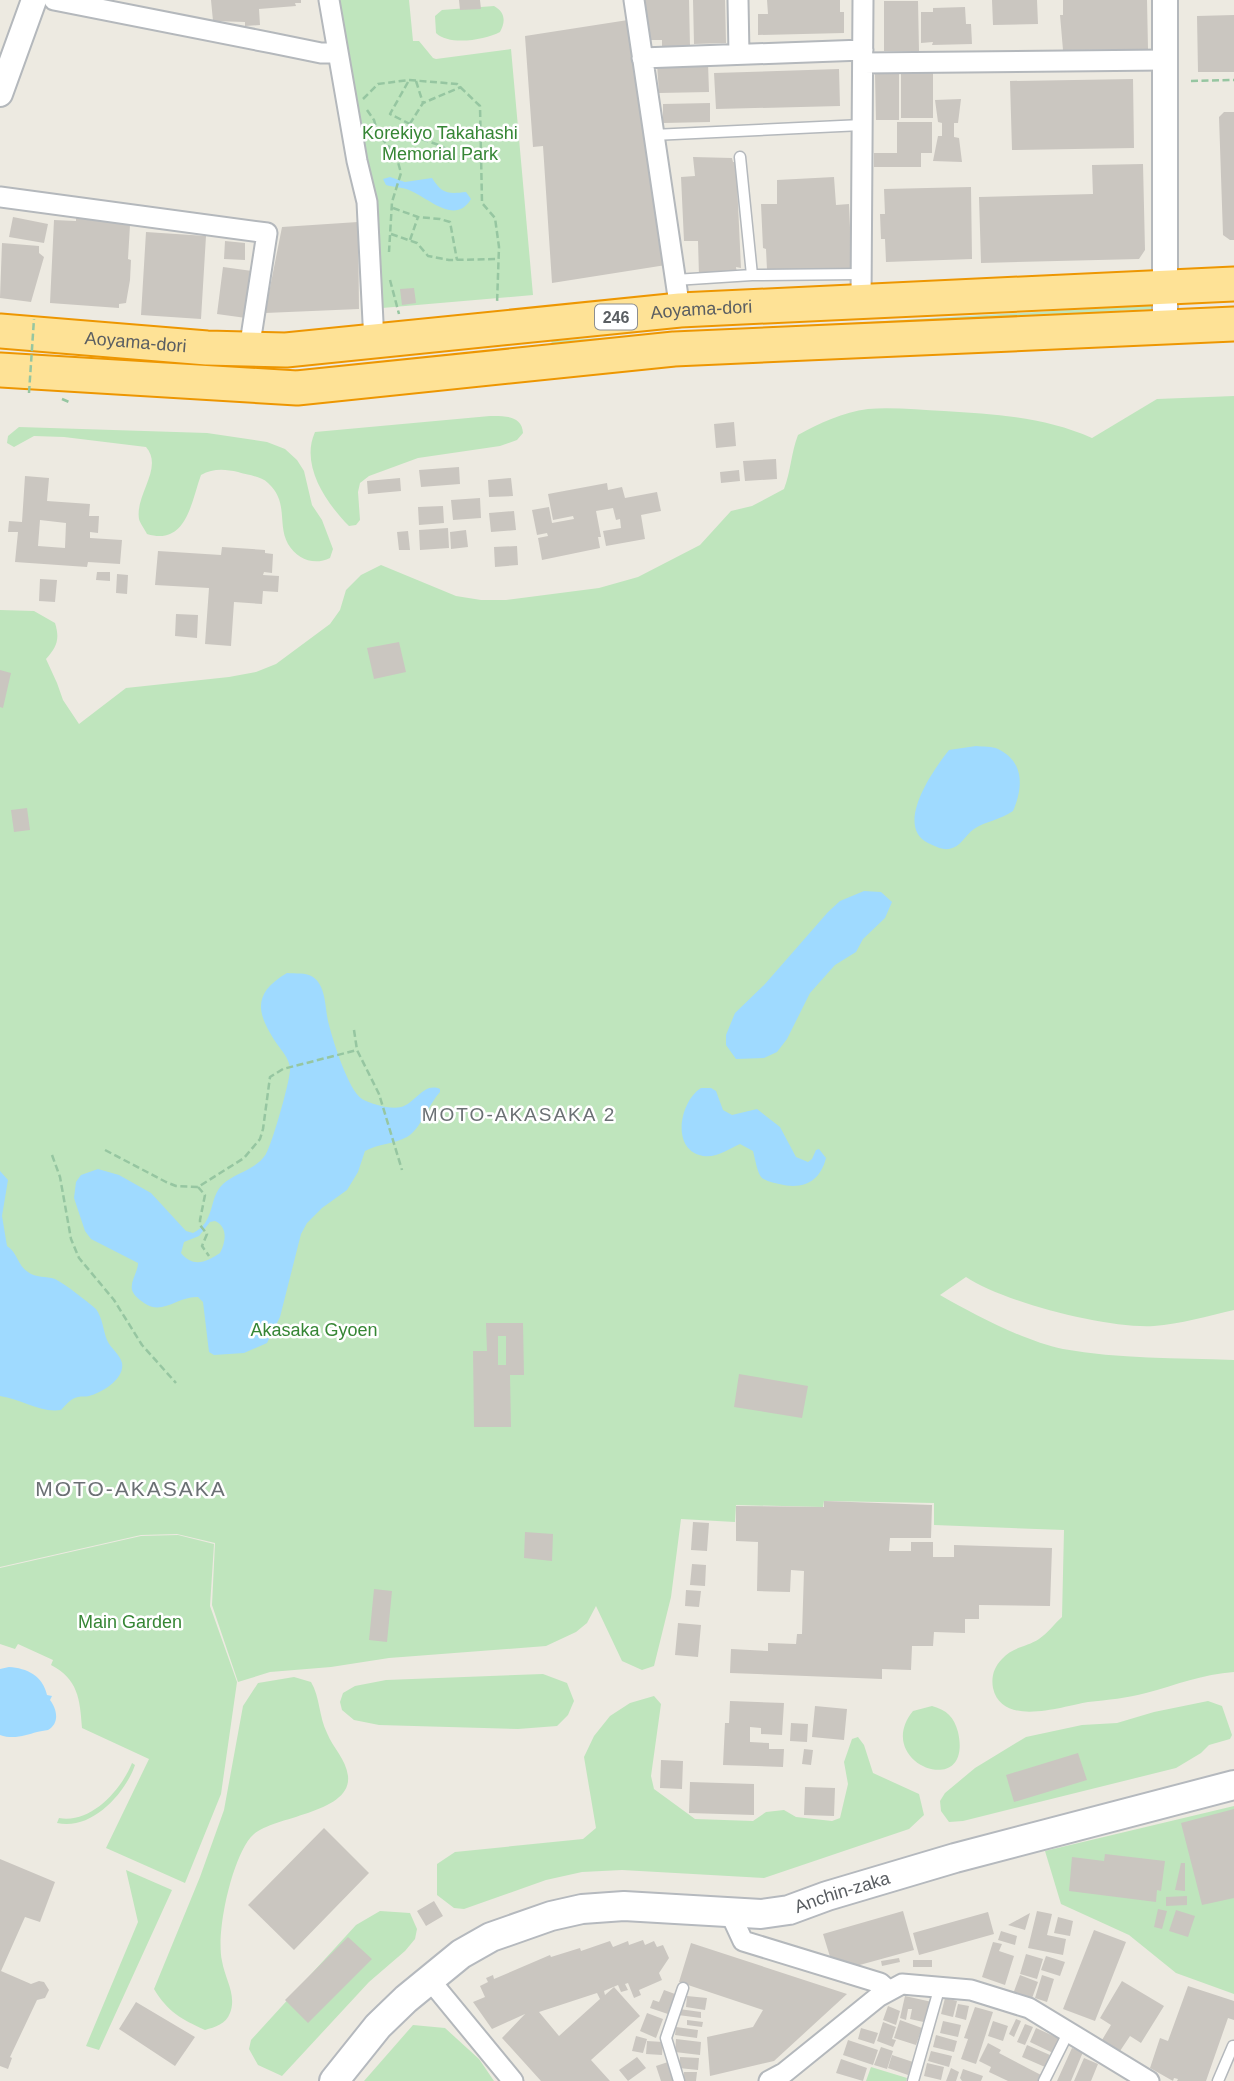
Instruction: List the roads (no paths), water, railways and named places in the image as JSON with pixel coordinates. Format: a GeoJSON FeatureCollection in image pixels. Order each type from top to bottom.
{"type":"FeatureCollection","features":[{"type":"Feature","properties":{"kind":"highway","name":"Aoyama-dori"},"geometry":{"type":"LineString","coordinates":[[0,331],[249,350],[298,349],[374,342],[677,295],[861,288],[1234,285]]}},
{"type":"Feature","properties":{"kind":"highway","name":"Aoyama-dori"},"geometry":{"type":"LineString","coordinates":[[0,370],[297,388],[674,349],[1234,324]]}},
{"type":"Feature","properties":{"kind":"main road","name":"Anchin-zaka"},"geometry":{"type":"LineString","coordinates":[[334,2081],[378,2026],[461,1954],[491,1937],[551,1916],[582,1909],[624,1906],[761,1914],[789,1910],[955,1858],[1234,1785]]}},
{"type":"Feature","properties":{"kind":"street"},"geometry":{"type":"LineString","coordinates":[[1,90],[34,0]]}},
{"type":"Feature","properties":{"kind":"street"},"geometry":{"type":"LineString","coordinates":[[54,0],[321,53],[337,53]]}},
{"type":"Feature","properties":{"kind":"street"},"geometry":{"type":"LineString","coordinates":[[329,0],[357,161],[367,202],[374,342]]}},
{"type":"Feature","properties":{"kind":"street"},"geometry":{"type":"LineString","coordinates":[[634,0],[677,295]]}},
{"type":"Feature","properties":{"kind":"street"},"geometry":{"type":"LineString","coordinates":[[738,0],[739,54]]}},
{"type":"Feature","properties":{"kind":"street"},"geometry":{"type":"LineString","coordinates":[[861,288],[863,0]]}},
{"type":"Feature","properties":{"kind":"street"},"geometry":{"type":"LineString","coordinates":[[1165,0],[1164,60],[1171,287]]}},
{"type":"Feature","properties":{"kind":"street"},"geometry":{"type":"LineString","coordinates":[[1171,327],[1178,0]]}},
{"type":"Feature","properties":{"kind":"street"},"geometry":{"type":"LineString","coordinates":[[642,58],[739,54],[1164,60]]}},
{"type":"Feature","properties":{"kind":"street"},"geometry":{"type":"LineString","coordinates":[[0,197],[267,233],[249,350]]}},
{"type":"Feature","properties":{"kind":"street"},"geometry":{"type":"LineString","coordinates":[[730,1913],[743,1941],[880,1983],[888,1990]]}},
{"type":"Feature","properties":{"kind":"street"},"geometry":{"type":"LineString","coordinates":[[429,1979],[513,2081]]}},
{"type":"Feature","properties":{"kind":"street"},"geometry":{"type":"LineString","coordinates":[[769,2081],[776,2079],[888,1990],[902,1984],[971,1990],[1029,2008],[1149,2081]]}},
{"type":"Feature","properties":{"kind":"lane"},"geometry":{"type":"LineString","coordinates":[[653,135],[862,125]]}},
{"type":"Feature","properties":{"kind":"lane"},"geometry":{"type":"LineString","coordinates":[[740,157],[752,275]]}},
{"type":"Feature","properties":{"kind":"lane"},"geometry":{"type":"LineString","coordinates":[[677,295],[752,275],[861,288]]}},
{"type":"Feature","properties":{"kind":"lane"},"geometry":{"type":"LineString","coordinates":[[913,2081],[940,1986]]}},
{"type":"Feature","properties":{"kind":"lane"},"geometry":{"type":"LineString","coordinates":[[679,2081],[666,2038],[683,1988]]}},
{"type":"Feature","properties":{"kind":"lane"},"geometry":{"type":"LineString","coordinates":[[1044,2081],[1069,2031]]}},
{"type":"Feature","properties":{"kind":"lane"},"geometry":{"type":"LineString","coordinates":[[1218,2081],[1233,2046]]}},
{"type":"Feature","properties":{"kind":"water"},"geometry":{"type":"Polygon","coordinates":[[[390,177],[405,182],[432,178],[442,190],[450,193],[466,192],[471,199],[465,207],[457,210],[442,208],[409,190],[386,185],[383,179],[390,177]]]}},
{"type":"Feature","properties":{"kind":"water"},"geometry":{"type":"Polygon","coordinates":[[[976,746],[998,749],[1007,754],[1017,768],[1020,785],[1013,811],[974,829],[953,848],[946,849],[928,843],[918,835],[915,824],[915,811],[926,784],[949,750],[976,746]]]}},
{"type":"Feature","properties":{"kind":"water"},"geometry":{"type":"Polygon","coordinates":[[[864,891],[881,892],[892,902],[885,918],[863,939],[856,952],[835,965],[810,993],[787,1039],[777,1052],[764,1058],[736,1059],[726,1045],[726,1035],[735,1013],[765,984],[828,912],[840,901],[864,891]]]}},
{"type":"Feature","properties":{"kind":"water"},"geometry":{"type":"Polygon","coordinates":[[[287,973],[307,974],[317,981],[323,991],[328,1021],[341,1063],[351,1085],[362,1099],[394,1108],[408,1104],[430,1088],[440,1089],[440,1092],[412,1134],[365,1151],[358,1172],[347,1190],[307,1223],[301,1234],[280,1317],[267,1343],[244,1353],[214,1355],[209,1352],[203,1302],[198,1297],[158,1307],[144,1303],[135,1296],[132,1287],[138,1263],[91,1239],[85,1231],[74,1198],[76,1182],[81,1175],[98,1169],[119,1175],[151,1193],[186,1231],[193,1233],[205,1223],[218,1190],[234,1176],[262,1159],[277,1125],[290,1067],[265,1023],[261,1005],[267,989],[287,973]],[[210,1222],[199,1236],[184,1242],[181,1253],[190,1261],[200,1262],[220,1253],[225,1235],[219,1224],[210,1222]]]}},
{"type":"Feature","properties":{"kind":"water"},"geometry":{"type":"Polygon","coordinates":[[[701,1088],[716,1091],[723,1110],[732,1115],[757,1109],[780,1127],[796,1157],[808,1162],[819,1149],[826,1158],[820,1173],[803,1185],[788,1186],[762,1178],[753,1151],[740,1144],[713,1156],[693,1152],[686,1145],[682,1125],[688,1103],[701,1088]]]}},
{"type":"Feature","properties":{"kind":"water"},"geometry":{"type":"Polygon","coordinates":[[[0,1171],[8,1180],[2,1216],[7,1246],[28,1272],[55,1279],[96,1309],[107,1340],[122,1363],[120,1374],[112,1384],[94,1394],[73,1399],[61,1410],[45,1410],[0,1396],[0,1171]]]}},
{"type":"Feature","properties":{"kind":"water"},"geometry":{"type":"Polygon","coordinates":[[[9,1667],[33,1674],[42,1683],[47,1695],[52,1696],[50,1700],[56,1712],[56,1720],[48,1730],[15,1737],[0,1735],[0,1669],[9,1667]]]}},
{"type":"Feature","properties":{"kind":"district","name":"MOTO-AKASAKA 2"},"geometry":{"type":"Point","coordinates":[519,1114]}},
{"type":"Feature","properties":{"kind":"district","name":"MOTO-AKASAKA"},"geometry":{"type":"Point","coordinates":[131,1488]}},
{"type":"Feature","properties":{"kind":"park label","name":"Korekiyo Takahashi Memorial Park"},"geometry":{"type":"Point","coordinates":[440,143]}},
{"type":"Feature","properties":{"kind":"park label","name":"Akasaka Gyoen"},"geometry":{"type":"Point","coordinates":[314,1330]}},
{"type":"Feature","properties":{"kind":"park label","name":"Main Garden"},"geometry":{"type":"Point","coordinates":[130,1622]}}]}
